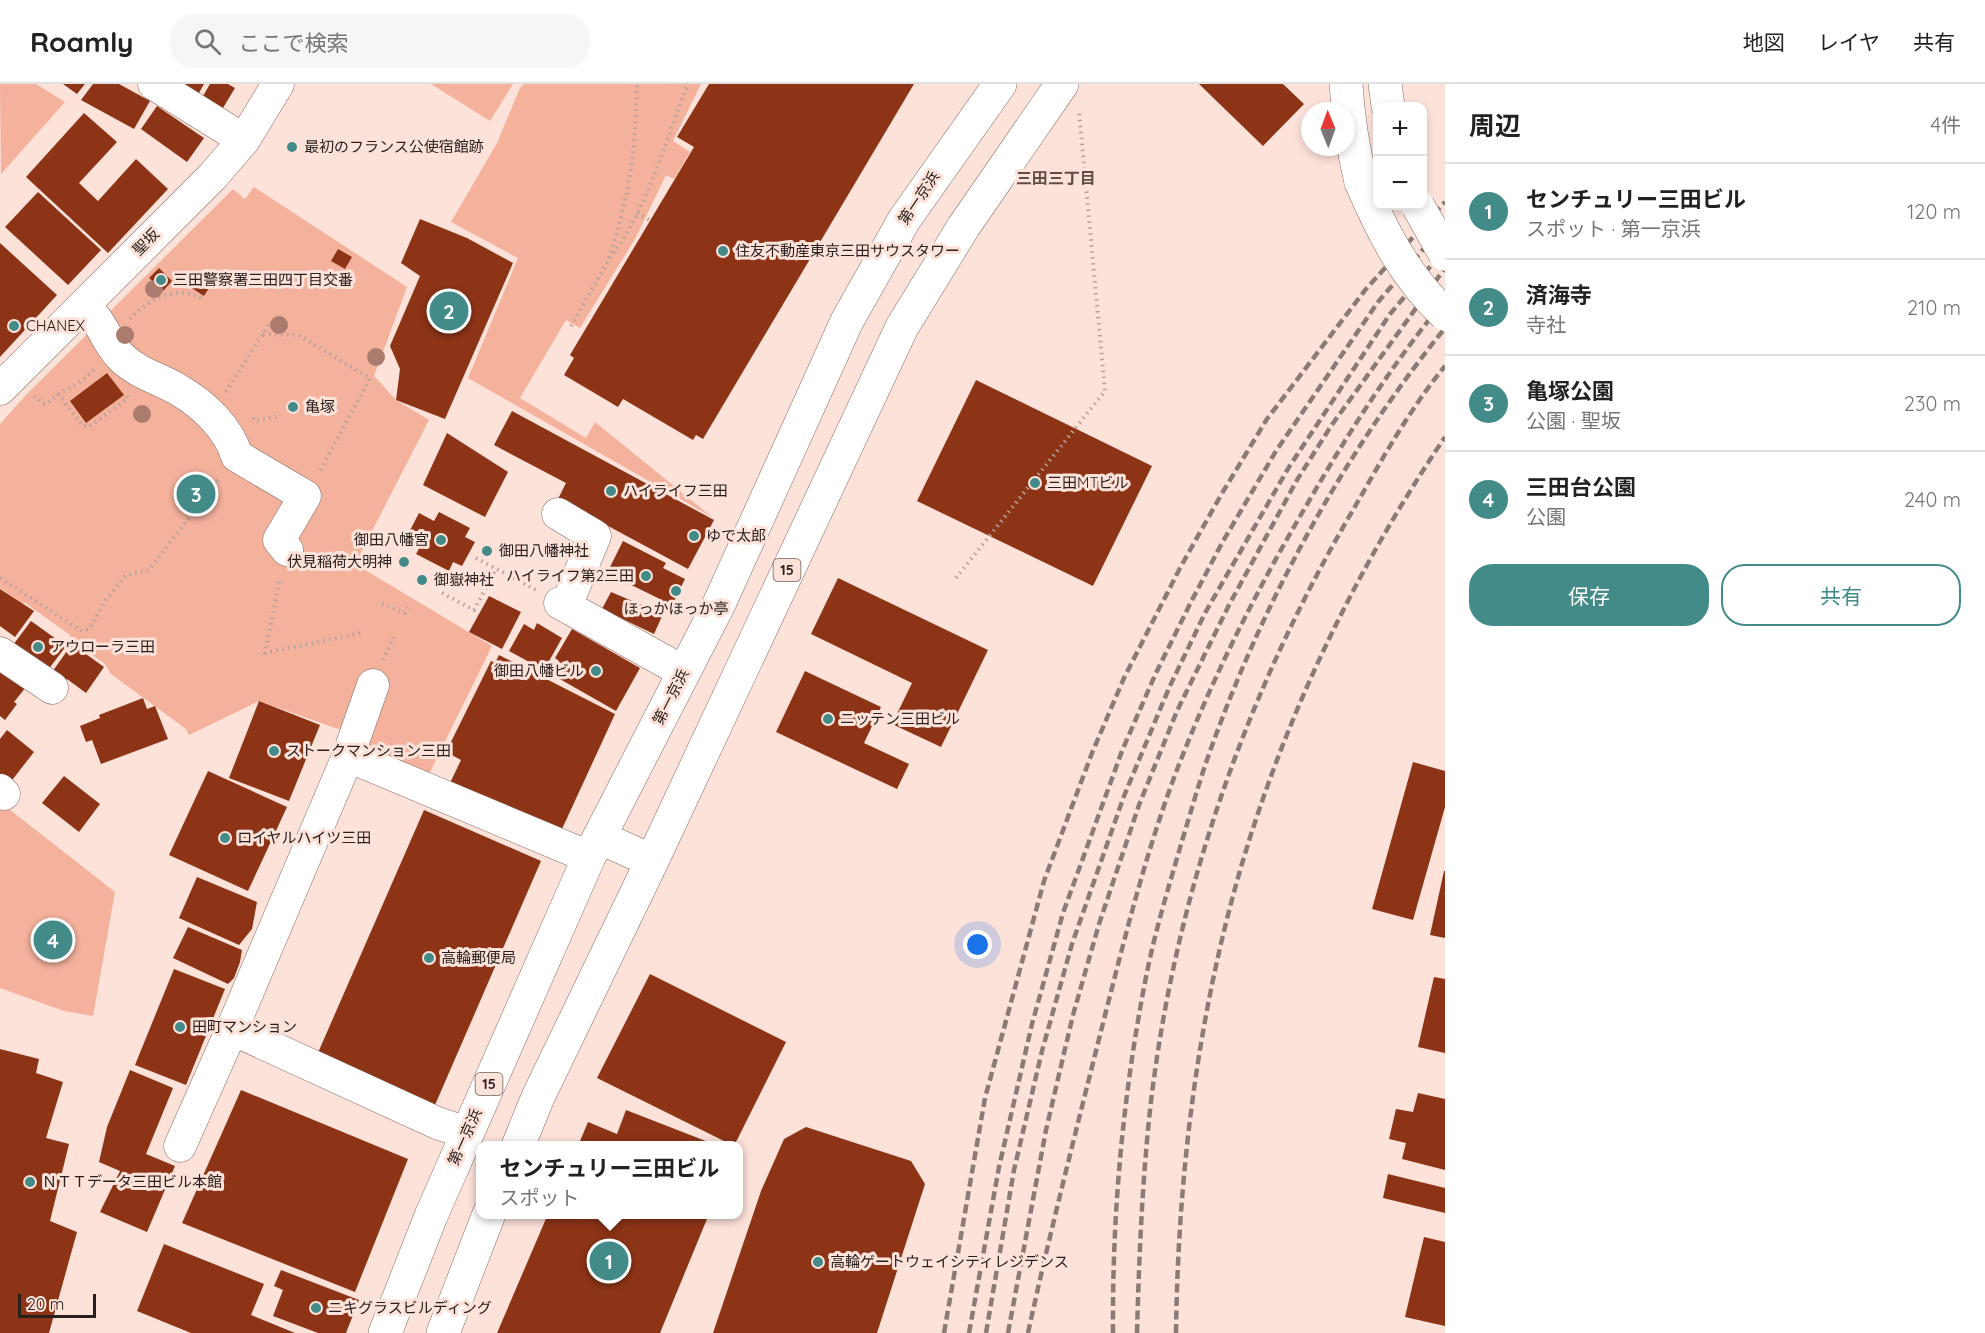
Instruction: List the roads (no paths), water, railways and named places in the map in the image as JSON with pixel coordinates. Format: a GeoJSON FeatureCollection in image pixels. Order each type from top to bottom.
{"type":"FeatureCollection","features":[{"type":"Feature","properties":{"kind":"main road","name":"第一京浜"},"geometry":{"type":"LineString","coordinates":[[385,1333],[430,1216],[594,847],[719,604],[848,321],[904,220],[1000,84]]}},
{"type":"Feature","properties":{"kind":"main road"},"geometry":{"type":"LineString","coordinates":[[1346,84],[1348,113],[1361,182],[1398,259],[1445,314]]}},
{"type":"Feature","properties":{"kind":"main road"},"geometry":{"type":"LineString","coordinates":[[1385,84],[1387,102]]}},
{"type":"Feature","properties":{"kind":"main road","name":"15"},"geometry":{"type":"LineString","coordinates":[[520,1141],[538,1097],[652,861],[902,327],[964,226],[1070,96]]}},
{"type":"Feature","properties":{"kind":"main road"},"geometry":{"type":"LineString","coordinates":[[1420,210],[1445,254]]}},
{"type":"Feature","properties":{"kind":"main road"},"geometry":{"type":"LineString","coordinates":[[691,658],[719,655],[747,656]]}},
{"type":"Feature","properties":{"kind":"main road"},"geometry":{"type":"LineString","coordinates":[[594,847],[652,861]]}},
{"type":"Feature","properties":{"kind":"main road"},"geometry":{"type":"LineString","coordinates":[[443,1333],[487,1219]]}},
{"type":"Feature","properties":{"kind":"street"},"geometry":{"type":"LineString","coordinates":[[154,84],[244,140]]}},
{"type":"Feature","properties":{"kind":"street","name":"聖坂"},"geometry":{"type":"LineString","coordinates":[[0,389],[212,177],[244,140],[278,84]]}},
{"type":"Feature","properties":{"kind":"street"},"geometry":{"type":"LineString","coordinates":[[112,343],[137,370],[177,389],[211,415],[224,427],[237,456],[305,496],[279,540],[286,550]]}},
{"type":"Feature","properties":{"kind":"street"},"geometry":{"type":"LineString","coordinates":[[558,514],[595,536],[554,600],[691,658]]}},
{"type":"Feature","properties":{"kind":"street"},"geometry":{"type":"LineString","coordinates":[[0,652],[52,688]]}},
{"type":"Feature","properties":{"kind":"street"},"geometry":{"type":"LineString","coordinates":[[180,1146],[348,756],[373,686]]}},
{"type":"Feature","properties":{"kind":"street"},"geometry":{"type":"LineString","coordinates":[[348,756],[594,847]]}},
{"type":"Feature","properties":{"kind":"street"},"geometry":{"type":"LineString","coordinates":[[232,1029],[437,1123],[466,1133]]}},
{"type":"Feature","properties":{"kind":"railway"},"geometry":{"type":"LineString","coordinates":[[944,1333],[985,1098],[1044,881],[1092,753],[1124,678],[1180,568],[1267,419],[1366,289],[1445,202]]}},
{"type":"Feature","properties":{"kind":"railway"},"geometry":{"type":"LineString","coordinates":[[969,1333],[999,1167],[1032,1024],[1063,913],[1122,751],[1155,675],[1191,602],[1222,543],[1276,451],[1378,302],[1445,224]]}},
{"type":"Feature","properties":{"kind":"railway"},"geometry":{"type":"LineString","coordinates":[[986,1333],[1014,1170],[1042,1051],[1072,944],[1124,796],[1169,688],[1205,613],[1289,467],[1390,314],[1445,249]]}},
{"type":"Feature","properties":{"kind":"railway"},"geometry":{"type":"LineString","coordinates":[[1008,1333],[1046,1130],[1073,1015],[1099,924],[1139,805],[1177,711],[1229,605],[1297,480],[1331,426],[1445,268]]}},
{"type":"Feature","properties":{"kind":"railway"},"geometry":{"type":"LineString","coordinates":[[1028,1333],[1063,1182],[1135,902],[1153,838],[1189,740],[1236,635],[1309,501],[1373,398],[1445,300]]}},
{"type":"Feature","properties":{"kind":"railway"},"geometry":{"type":"LineString","coordinates":[[1113,1333],[1114,1244],[1120,1154],[1138,1021],[1158,926],[1204,767],[1258,633],[1312,526],[1375,423],[1445,328]]}},
{"type":"Feature","properties":{"kind":"railway"},"geometry":{"type":"LineString","coordinates":[[1137,1333],[1145,1166],[1161,1031],[1196,876],[1220,800],[1279,652],[1314,580],[1396,436],[1419,400],[1445,366]]}},
{"type":"Feature","properties":{"kind":"railway"},"geometry":{"type":"LineString","coordinates":[[1176,1333],[1181,1213],[1194,1093],[1214,974],[1244,857],[1282,747],[1329,640],[1383,536],[1445,437]]}},
{"type":"Feature","properties":{"kind":"place","name":"最初のフランス公使宿館跡"},"geometry":{"type":"Point","coordinates":[292,147]}},
{"type":"Feature","properties":{"kind":"place","name":"住友不動産東京三田サウスタワー"},"geometry":{"type":"Point","coordinates":[723,251]}},
{"type":"Feature","properties":{"kind":"place","name":"三田警察署三田四丁目交番"},"geometry":{"type":"Point","coordinates":[161,280]}},
{"type":"Feature","properties":{"kind":"place","name":"済海寺"},"geometry":{"type":"Point","coordinates":[449,311]}},
{"type":"Feature","properties":{"kind":"place","name":"CHANEX"},"geometry":{"type":"Point","coordinates":[14,326]}},
{"type":"Feature","properties":{"kind":"place","name":"亀塚"},"geometry":{"type":"Point","coordinates":[293,407]}},
{"type":"Feature","properties":{"kind":"place","name":"三田MTビル"},"geometry":{"type":"Point","coordinates":[1035,483]}},
{"type":"Feature","properties":{"kind":"place","name":"ハイライフ三田"},"geometry":{"type":"Point","coordinates":[611,491]}},
{"type":"Feature","properties":{"kind":"place","name":"亀塚公園"},"geometry":{"type":"Point","coordinates":[196,494]}},
{"type":"Feature","properties":{"kind":"place","name":"ゆで太郎"},"geometry":{"type":"Point","coordinates":[694,536]}},
{"type":"Feature","properties":{"kind":"place","name":"御田八幡宮"},"geometry":{"type":"Point","coordinates":[441,540]}},
{"type":"Feature","properties":{"kind":"place","name":"御田八幡神社"},"geometry":{"type":"Point","coordinates":[487,551]}},
{"type":"Feature","properties":{"kind":"place","name":"伏見稲荷大明神"},"geometry":{"type":"Point","coordinates":[404,562]}},
{"type":"Feature","properties":{"kind":"place","name":"ハイライフ第2三田"},"geometry":{"type":"Point","coordinates":[646,576]}},
{"type":"Feature","properties":{"kind":"place","name":"御嶽神社"},"geometry":{"type":"Point","coordinates":[422,580]}},
{"type":"Feature","properties":{"kind":"place","name":"ほっかほっか亭"},"geometry":{"type":"Point","coordinates":[676,591]}},
{"type":"Feature","properties":{"kind":"place","name":"アウローラ三田"},"geometry":{"type":"Point","coordinates":[38,647]}},
{"type":"Feature","properties":{"kind":"place","name":"御田八幡ビル"},"geometry":{"type":"Point","coordinates":[596,671]}},
{"type":"Feature","properties":{"kind":"place","name":"ニッテン三田ビル"},"geometry":{"type":"Point","coordinates":[828,719]}},
{"type":"Feature","properties":{"kind":"place","name":"ストークマンション三田"},"geometry":{"type":"Point","coordinates":[274,751]}},
{"type":"Feature","properties":{"kind":"place","name":"ロイヤルハイツ三田"},"geometry":{"type":"Point","coordinates":[225,838]}},
{"type":"Feature","properties":{"kind":"place","name":"三田台公園"},"geometry":{"type":"Point","coordinates":[53,940]}},
{"type":"Feature","properties":{"kind":"place","name":"高輪郵便局"},"geometry":{"type":"Point","coordinates":[429,958]}},
{"type":"Feature","properties":{"kind":"place","name":"田町マンション"},"geometry":{"type":"Point","coordinates":[180,1027]}},
{"type":"Feature","properties":{"kind":"place","name":"ＮＴＴデータ三田ビル本館"},"geometry":{"type":"Point","coordinates":[30,1182]}},
{"type":"Feature","properties":{"kind":"place","name":"センチュリー三田ビル"},"geometry":{"type":"Point","coordinates":[609,1261]}},
{"type":"Feature","properties":{"kind":"place","name":"高輪ゲートウェイシティレジデンス"},"geometry":{"type":"Point","coordinates":[818,1262]}},
{"type":"Feature","properties":{"kind":"place","name":"ニキグラスビルディング"},"geometry":{"type":"Point","coordinates":[316,1308]}},
{"type":"Feature","properties":{"kind":"district","name":"三田三丁目"},"geometry":{"type":"Point","coordinates":[1056,178]}}]}
